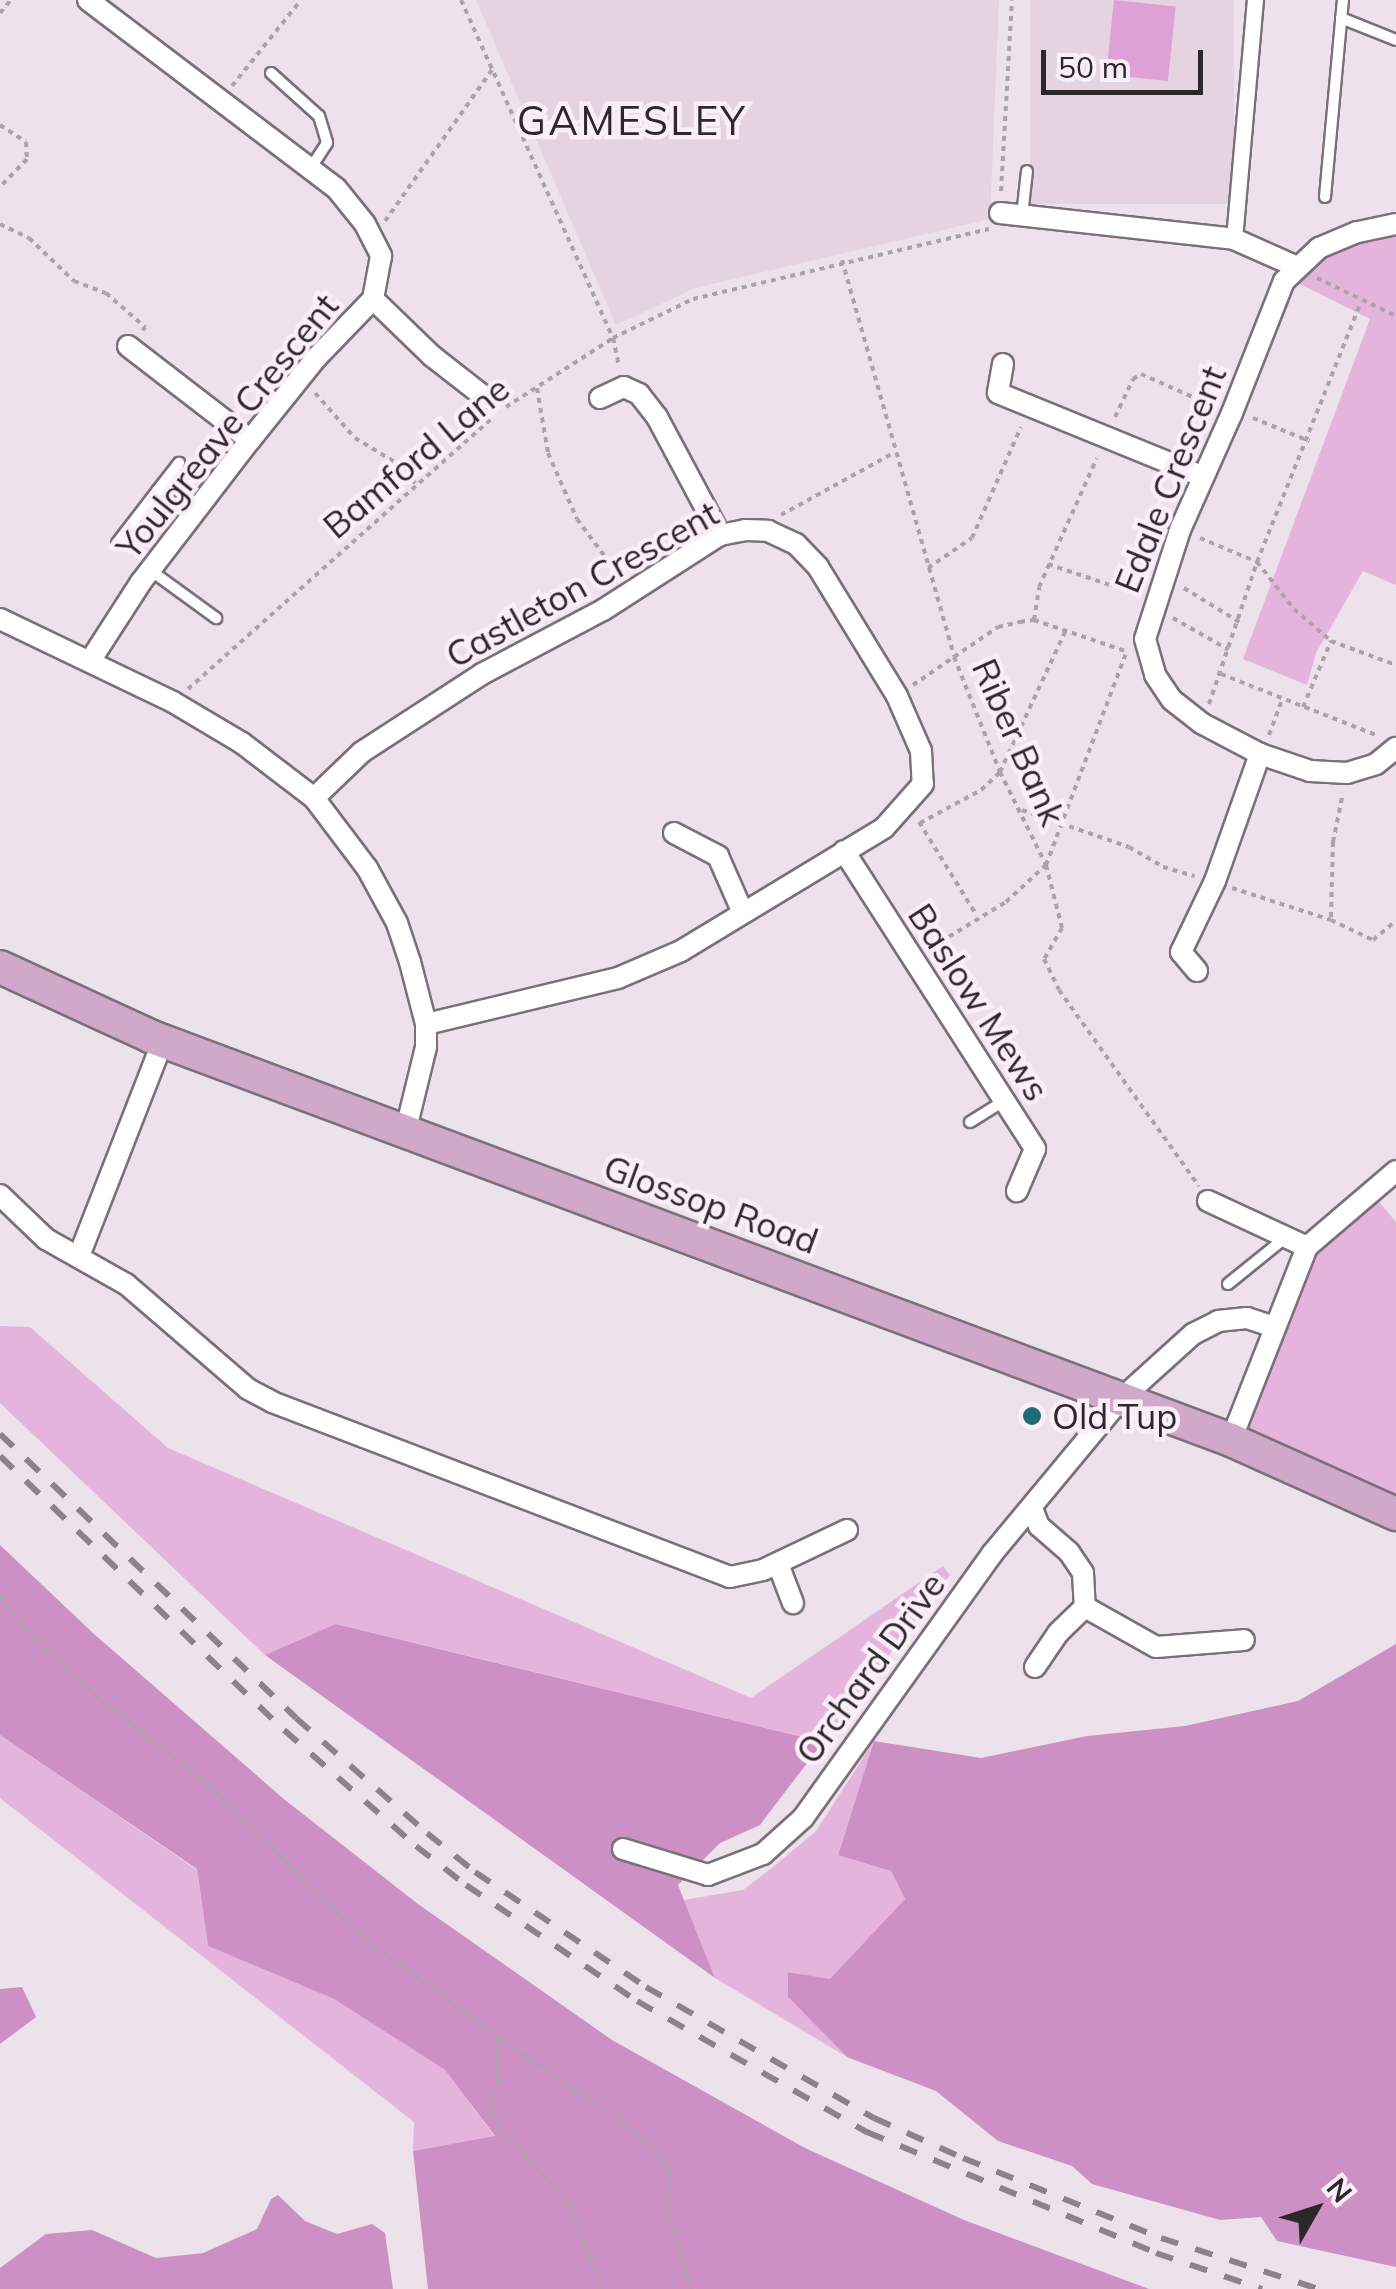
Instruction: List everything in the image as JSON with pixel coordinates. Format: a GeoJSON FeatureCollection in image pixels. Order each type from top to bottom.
{"type":"FeatureCollection","features":[{"type":"Feature","properties":{"kind":"main road","name":"Glossop Road"},"geometry":{"type":"LineString","coordinates":[[0,967],[163,1041],[1231,1440],[1396,1514]]}},
{"type":"Feature","properties":{"kind":"street"},"geometry":{"type":"LineString","coordinates":[[88,0],[336,188],[373,238]]}},
{"type":"Feature","properties":{"kind":"street"},"geometry":{"type":"LineString","coordinates":[[1234,240],[1254,0]]}},
{"type":"Feature","properties":{"kind":"street"},"geometry":{"type":"LineString","coordinates":[[1011,215],[1234,240],[1296,266]]}},
{"type":"Feature","properties":{"kind":"street","name":"Edale Crescent"},"geometry":{"type":"LineString","coordinates":[[1347,773],[1310,771],[1260,754],[1201,723],[1163,687],[1136,645],[1201,476],[1232,414],[1284,280],[1319,248],[1357,232],[1396,224]]}},
{"type":"Feature","properties":{"kind":"street","name":"Youlgreave Crescent"},"geometry":{"type":"LineString","coordinates":[[90,661],[150,570],[250,440],[373,299],[381,256],[373,238]]}},
{"type":"Feature","properties":{"kind":"street"},"geometry":{"type":"LineString","coordinates":[[373,299],[432,356],[486,398]]}},
{"type":"Feature","properties":{"kind":"street"},"geometry":{"type":"LineString","coordinates":[[128,346],[250,440]]}},
{"type":"Feature","properties":{"kind":"street"},"geometry":{"type":"LineString","coordinates":[[1003,364],[998,393],[1201,476]]}},
{"type":"Feature","properties":{"kind":"street"},"geometry":{"type":"LineString","coordinates":[[600,398],[624,386],[639,394],[658,418],[720,536]]}},
{"type":"Feature","properties":{"kind":"street","name":"Castleton Crescent"},"geometry":{"type":"LineString","coordinates":[[314,798],[362,752],[420,714],[632,593],[720,536],[754,530],[768,531],[796,544],[818,567],[897,696],[921,751],[923,784],[912,815]]}},
{"type":"Feature","properties":{"kind":"street"},"geometry":{"type":"LineString","coordinates":[[0,619],[173,702],[242,743],[314,798],[368,868],[396,923],[426,1024],[420,1079],[405,1133]]}},
{"type":"Feature","properties":{"kind":"street"},"geometry":{"type":"LineString","coordinates":[[1347,773],[1376,764],[1391,739]]}},
{"type":"Feature","properties":{"kind":"street"},"geometry":{"type":"LineString","coordinates":[[1196,971],[1181,952],[1215,882],[1260,754]]}},
{"type":"Feature","properties":{"kind":"street"},"geometry":{"type":"LineString","coordinates":[[426,1024],[618,978],[682,950],[912,815]]}},
{"type":"Feature","properties":{"kind":"street"},"geometry":{"type":"LineString","coordinates":[[674,833],[718,856],[743,914]]}},
{"type":"Feature","properties":{"kind":"street","name":"Baslow Mews"},"geometry":{"type":"LineString","coordinates":[[844,852],[1036,1149],[1017,1191]]}},
{"type":"Feature","properties":{"kind":"street"},"geometry":{"type":"LineString","coordinates":[[79,1256],[163,1041]]}},
{"type":"Feature","properties":{"kind":"street"},"geometry":{"type":"LineString","coordinates":[[1231,1440],[1307,1246],[1396,1171]]}},
{"type":"Feature","properties":{"kind":"street"},"geometry":{"type":"LineString","coordinates":[[0,1195],[46,1239],[126,1284],[248,1389],[272,1402],[730,1577],[778,1564],[847,1530]]}},
{"type":"Feature","properties":{"kind":"street"},"geometry":{"type":"LineString","coordinates":[[1208,1201],[1307,1246]]}},
{"type":"Feature","properties":{"kind":"street","name":"Orchard Drive"},"geometry":{"type":"LineString","coordinates":[[623,1849],[708,1875],[763,1854],[803,1818],[992,1554],[1119,1401],[1193,1334],[1218,1321],[1247,1318],[1274,1328]]}},
{"type":"Feature","properties":{"kind":"street"},"geometry":{"type":"LineString","coordinates":[[1032,1508],[1039,1526],[1069,1552],[1082,1574],[1085,1607]]}},
{"type":"Feature","properties":{"kind":"street"},"geometry":{"type":"LineString","coordinates":[[778,1564],[793,1603]]}},
{"type":"Feature","properties":{"kind":"street"},"geometry":{"type":"LineString","coordinates":[[1085,1607],[1156,1647],[1244,1640]]}},
{"type":"Feature","properties":{"kind":"street"},"geometry":{"type":"LineString","coordinates":[[1035,1667],[1058,1632],[1085,1607]]}},
{"type":"Feature","properties":{"kind":"lane"},"geometry":{"type":"LineString","coordinates":[[1325,197],[1343,0]]}},
{"type":"Feature","properties":{"kind":"lane"},"geometry":{"type":"LineString","coordinates":[[1342,18],[1396,40]]}},
{"type":"Feature","properties":{"kind":"lane"},"geometry":{"type":"LineString","coordinates":[[271,73],[319,116],[327,142],[310,170]]}},
{"type":"Feature","properties":{"kind":"lane"},"geometry":{"type":"LineString","coordinates":[[1011,215],[1027,171]]}},
{"type":"Feature","properties":{"kind":"lane"},"geometry":{"type":"LineString","coordinates":[[117,543],[180,463]]}},
{"type":"Feature","properties":{"kind":"lane"},"geometry":{"type":"LineString","coordinates":[[158,491],[191,517]]}},
{"type":"Feature","properties":{"kind":"lane"},"geometry":{"type":"LineString","coordinates":[[150,570],[216,618]]}},
{"type":"Feature","properties":{"kind":"lane"},"geometry":{"type":"LineString","coordinates":[[970,1122],[1003,1101]]}},
{"type":"Feature","properties":{"kind":"lane"},"geometry":{"type":"LineString","coordinates":[[1228,1284],[1286,1237]]}},
{"type":"Feature","properties":{"kind":"path"},"geometry":{"type":"LineString","coordinates":[[0,13],[11,0]]}},
{"type":"Feature","properties":{"kind":"path"},"geometry":{"type":"LineString","coordinates":[[220,100],[302,0]]}},
{"type":"Feature","properties":{"kind":"path"},"geometry":{"type":"LineString","coordinates":[[461,0],[613,338],[624,386]]}},
{"type":"Feature","properties":{"kind":"path"},"geometry":{"type":"LineString","coordinates":[[1011,215],[1012,0]]}},
{"type":"Feature","properties":{"kind":"path"},"geometry":{"type":"LineString","coordinates":[[373,238],[492,70]]}},
{"type":"Feature","properties":{"kind":"path"},"geometry":{"type":"LineString","coordinates":[[0,126],[26,142],[27,159],[0,187]]}},
{"type":"Feature","properties":{"kind":"path","name":"Bamford Lane"},"geometry":{"type":"LineString","coordinates":[[173,702],[500,410],[613,338],[692,299],[842,260],[997,227],[1011,215]]}},
{"type":"Feature","properties":{"kind":"path"},"geometry":{"type":"LineString","coordinates":[[0,224],[30,238],[74,281],[106,293],[146,326],[128,346]]}},
{"type":"Feature","properties":{"kind":"path","name":"Riber Bank"},"geometry":{"type":"LineString","coordinates":[[842,260],[954,657],[1000,772],[1046,864],[1062,928],[1044,960],[1208,1201]]}},
{"type":"Feature","properties":{"kind":"path"},"geometry":{"type":"LineString","coordinates":[[1296,266],[1396,316]]}},
{"type":"Feature","properties":{"kind":"path"},"geometry":{"type":"LineString","coordinates":[[1201,723],[1258,562],[1362,302]]}},
{"type":"Feature","properties":{"kind":"path"},"geometry":{"type":"LineString","coordinates":[[301,377],[355,438],[408,470],[416,486]]}},
{"type":"Feature","properties":{"kind":"path"},"geometry":{"type":"LineString","coordinates":[[537,388],[548,453],[577,519],[632,593]]}},
{"type":"Feature","properties":{"kind":"path"},"geometry":{"type":"LineString","coordinates":[[928,568],[972,538],[1029,406]]}},
{"type":"Feature","properties":{"kind":"path"},"geometry":{"type":"LineString","coordinates":[[754,530],[895,452]]}},
{"type":"Feature","properties":{"kind":"path"},"geometry":{"type":"LineString","coordinates":[[1180,530],[1258,562],[1294,610],[1331,640],[1396,664]]}},
{"type":"Feature","properties":{"kind":"path"},"geometry":{"type":"LineString","coordinates":[[1048,564],[1110,585],[1162,579],[1239,622]]}},
{"type":"Feature","properties":{"kind":"path"},"geometry":{"type":"LineString","coordinates":[[1152,605],[1228,650]]}},
{"type":"Feature","properties":{"kind":"path"},"geometry":{"type":"LineString","coordinates":[[897,696],[998,627],[1034,620],[1136,645],[1046,864],[1006,902],[913,959]]}},
{"type":"Feature","properties":{"kind":"path"},"geometry":{"type":"LineString","coordinates":[[977,917],[912,815],[981,790],[1000,772],[1066,630]]}},
{"type":"Feature","properties":{"kind":"path"},"geometry":{"type":"LineString","coordinates":[[1304,707],[1331,640]]}},
{"type":"Feature","properties":{"kind":"path"},"geometry":{"type":"LineString","coordinates":[[1221,674],[1376,737],[1391,739]]}},
{"type":"Feature","properties":{"kind":"path"},"geometry":{"type":"LineString","coordinates":[[1272,729],[1283,697]]}},
{"type":"Feature","properties":{"kind":"path"},"geometry":{"type":"LineString","coordinates":[[1331,920],[1333,842],[1347,773]]}},
{"type":"Feature","properties":{"kind":"path"},"geometry":{"type":"LineString","coordinates":[[0,1596],[36,1640],[95,1695],[207,1784],[366,1940],[649,2144],[670,2170],[667,2211],[691,2289]]}},
{"type":"Feature","properties":{"kind":"path"},"geometry":{"type":"LineString","coordinates":[[497,2036],[498,2079],[489,2115],[568,2202],[601,2289]]}},
{"type":"Feature","properties":{"kind":"shaded area"},"geometry":{"type":"Polygon","coordinates":[[[476,0],[999,0],[990,219],[695,288],[616,325],[476,0]]]}},
{"type":"Feature","properties":{"kind":"shaded area"},"geometry":{"type":"Polygon","coordinates":[[[1030,0],[1234,0],[1234,204],[1030,204],[1030,0]]]}},
{"type":"Feature","properties":{"kind":"shaded area"},"geometry":{"type":"Polygon","coordinates":[[[1396,231],[1396,585],[1363,571],[1316,653],[1307,685],[1243,659],[1370,319],[1292,280],[1304,265],[1358,240],[1396,231]]]}},
{"type":"Feature","properties":{"kind":"shaded area"},"geometry":{"type":"Polygon","coordinates":[[[1375,1197],[1396,1222],[1396,1505],[1238,1436],[1314,1248],[1375,1197]]]}},
{"type":"Feature","properties":{"kind":"shaded area"},"geometry":{"type":"Polygon","coordinates":[[[0,1326],[30,1327],[168,1448],[751,1698],[943,1566],[950,1575],[823,1742],[337,1624],[265,1655],[0,1403],[0,1326]]]}},
{"type":"Feature","properties":{"kind":"shaded area"},"geometry":{"type":"Polygon","coordinates":[[[0,1545],[94,1634],[285,1800],[418,1904],[612,2040],[805,2148],[964,2220],[1149,2289],[428,2289],[413,2151],[495,2136],[445,2070],[334,1999],[208,1946],[197,1869],[0,1735],[0,1545]]]}},
{"type":"Feature","properties":{"kind":"shaded area"},"geometry":{"type":"Polygon","coordinates":[[[336,1624],[823,1742],[760,1825],[720,1843],[678,1885],[715,1978],[265,1655],[336,1624]]]}},
{"type":"Feature","properties":{"kind":"shaded area"},"geometry":{"type":"Polygon","coordinates":[[[1396,1644],[1396,2267],[1277,2241],[1261,2217],[1220,2220],[1092,2184],[1072,2166],[998,2141],[936,2091],[847,2057],[788,1997],[788,1972],[830,1979],[905,1899],[891,1871],[838,1855],[874,1741],[981,1758],[1087,1736],[1185,1726],[1298,1701],[1396,1644]]]}},
{"type":"Feature","properties":{"kind":"shaded area"},"geometry":{"type":"Polygon","coordinates":[[[0,1735],[197,1870],[208,1946],[334,1999],[445,2070],[495,2137],[413,2151],[414,2122],[0,1798],[0,1735]]]}},
{"type":"Feature","properties":{"kind":"shaded area"},"geometry":{"type":"Polygon","coordinates":[[[874,1741],[838,1854],[891,1871],[905,1899],[830,1980],[789,1972],[788,1997],[847,2057],[715,1978],[684,1900],[743,1890],[773,1867],[816,1831],[874,1741]]]}},
{"type":"Feature","properties":{"kind":"shaded area"},"geometry":{"type":"Polygon","coordinates":[[[22,1987],[36,2017],[0,2044],[0,1989],[22,1987]]]}},
{"type":"Feature","properties":{"kind":"shaded area"},"geometry":{"type":"Polygon","coordinates":[[[278,2195],[305,2221],[337,2234],[372,2224],[385,2233],[393,2289],[0,2289],[0,2268],[46,2234],[92,2230],[156,2258],[203,2253],[257,2229],[271,2199],[278,2195]]]}},
{"type":"Feature","properties":{"kind":"building"},"geometry":{"type":"Polygon","coordinates":[[[1114,0],[1176,6],[1168,81],[1106,75],[1114,0]]]}},
{"type":"Feature","properties":{"kind":"railway"},"geometry":{"type":"LineString","coordinates":[[0,1434],[296,1718],[427,1833],[475,1872],[646,1987],[874,2118],[963,2158],[1161,2238],[1319,2289]]}},
{"type":"Feature","properties":{"kind":"railway"},"geometry":{"type":"LineString","coordinates":[[0,1456],[284,1730],[416,1846],[466,1885],[637,2001],[867,2132],[1156,2253],[1262,2289]]}},
{"type":"Feature","properties":{"kind":"place","name":"Old Tup"},"geometry":{"type":"Point","coordinates":[1032,1416]}},
{"type":"Feature","properties":{"kind":"district","name":"GAMESLEY"},"geometry":{"type":"Point","coordinates":[632,120]}}]}
